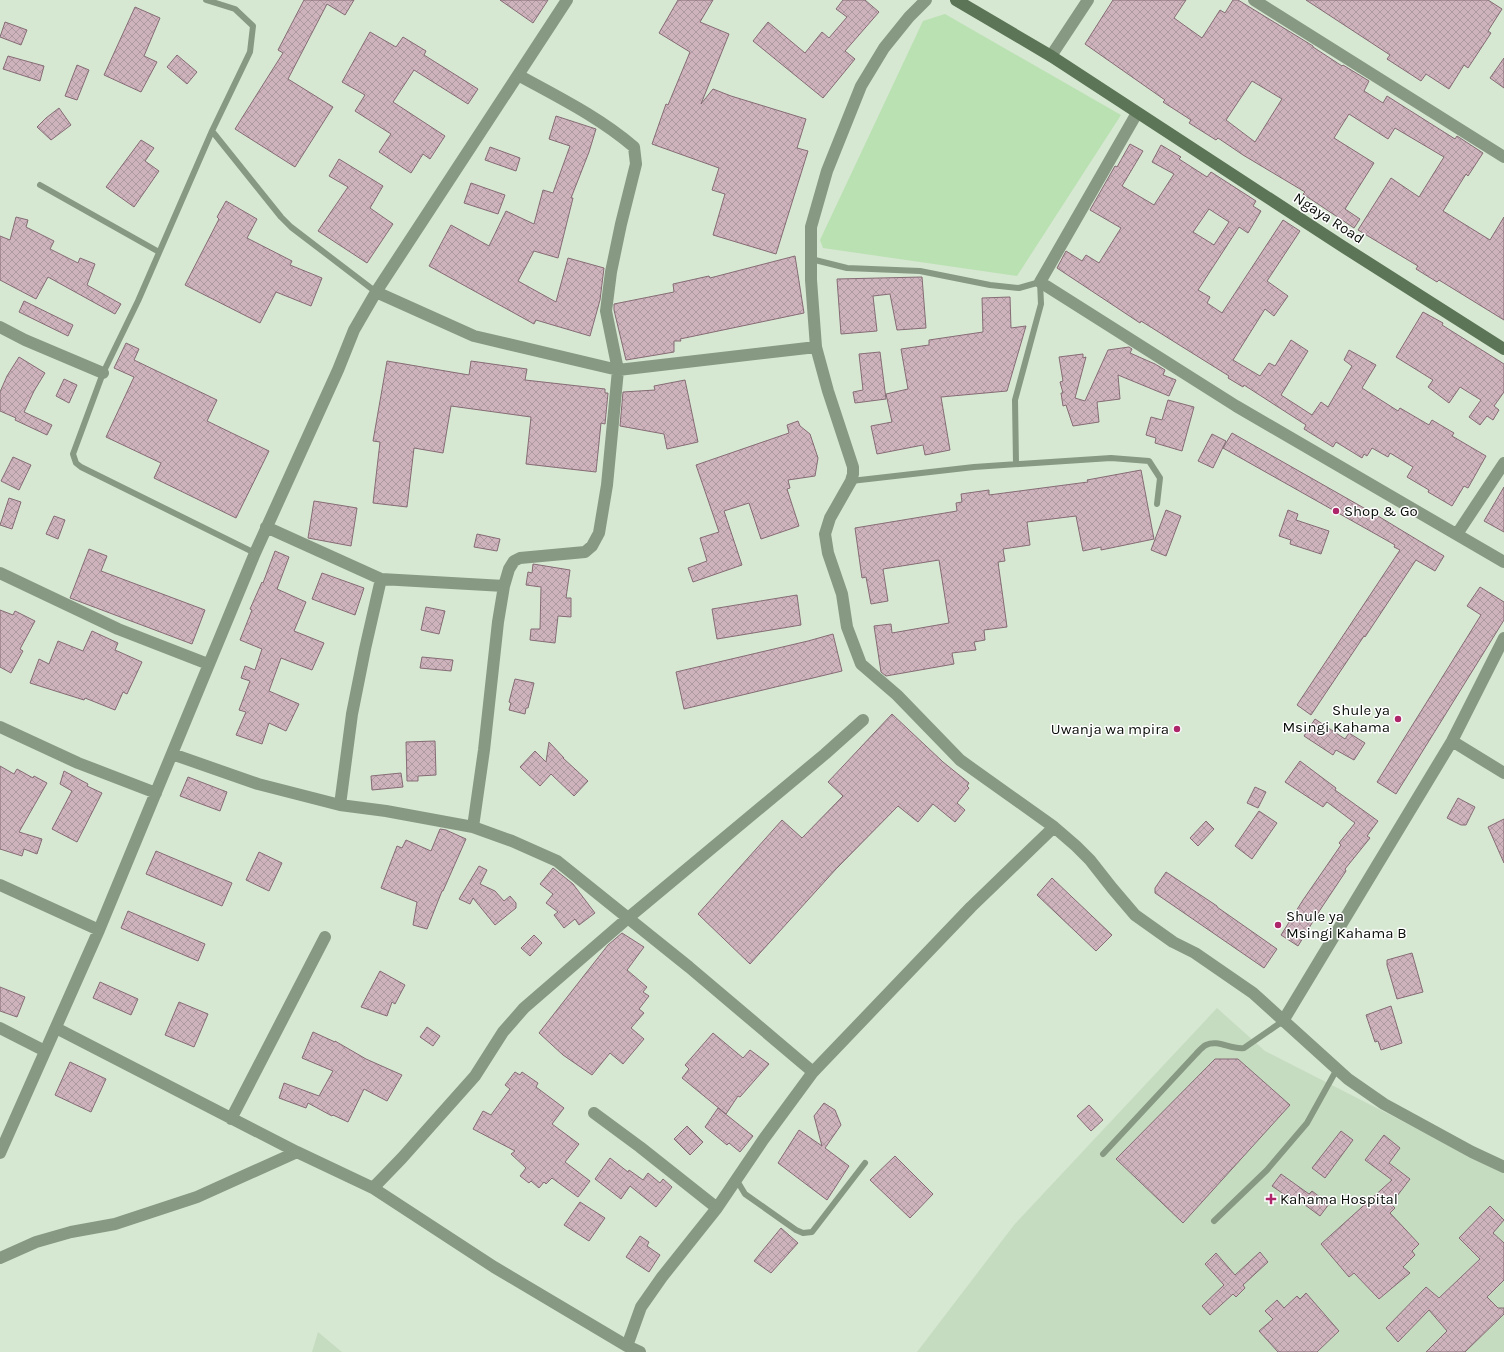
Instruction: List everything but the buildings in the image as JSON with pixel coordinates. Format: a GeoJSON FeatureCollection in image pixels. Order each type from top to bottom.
{"type":"FeatureCollection","features":[{"type":"Feature","properties":{"kind":"street"},"geometry":{"type":"LineString","coordinates":[[0,1153],[99,930],[255,552],[335,377],[354,330],[376,292],[568,0]]}},
{"type":"Feature","properties":{"kind":"street"},"geometry":{"type":"LineString","coordinates":[[926,0],[884,48],[861,86],[827,171],[811,227],[811,280],[816,346],[828,391],[853,467],[851,481],[830,518],[825,534],[828,553],[842,594],[848,627],[861,664],[897,695],[960,760],[1054,827],[1090,860],[1135,914],[1173,942],[1195,953],[1253,993],[1348,1079],[1384,1104],[1472,1152],[1504,1167]]}},
{"type":"Feature","properties":{"kind":"street","name":"Ngaya Road"},"geometry":{"type":"LineString","coordinates":[[956,0],[1050,56],[1504,349]]}},
{"type":"Feature","properties":{"kind":"street"},"geometry":{"type":"LineString","coordinates":[[1050,56],[1088,0]]}},
{"type":"Feature","properties":{"kind":"street"},"geometry":{"type":"LineString","coordinates":[[1254,0],[1504,157]]}},
{"type":"Feature","properties":{"kind":"street"},"geometry":{"type":"LineString","coordinates":[[473,827],[484,750],[498,622],[504,586],[509,569],[514,561],[520,558],[585,552],[592,546],[599,533],[608,485],[618,370],[606,311],[611,272],[636,164],[634,148],[616,132],[586,112],[518,75]]}},
{"type":"Feature","properties":{"kind":"street"},"geometry":{"type":"LineString","coordinates":[[1137,112],[1040,282],[1236,406],[1504,562]]}},
{"type":"Feature","properties":{"kind":"street"},"geometry":{"type":"LineString","coordinates":[[376,292],[474,336],[618,370],[816,346]]}},
{"type":"Feature","properties":{"kind":"street"},"geometry":{"type":"LineString","coordinates":[[0,327],[25,340],[103,374]]}},
{"type":"Feature","properties":{"kind":"street"},"geometry":{"type":"LineString","coordinates":[[1457,534],[1504,463]]}},
{"type":"Feature","properties":{"kind":"street"},"geometry":{"type":"LineString","coordinates":[[266,528],[381,579],[504,586]]}},
{"type":"Feature","properties":{"kind":"street"},"geometry":{"type":"LineString","coordinates":[[0,573],[118,628],[208,664]]}},
{"type":"Feature","properties":{"kind":"street"},"geometry":{"type":"LineString","coordinates":[[340,805],[352,714],[381,579]]}},
{"type":"Feature","properties":{"kind":"street"},"geometry":{"type":"LineString","coordinates":[[1283,1021],[1452,741],[1504,638]]}},
{"type":"Feature","properties":{"kind":"street"},"geometry":{"type":"LineString","coordinates":[[373,1188],[402,1158],[475,1076],[503,1032],[524,1008],[628,918],[819,759],[863,720]]}},
{"type":"Feature","properties":{"kind":"street"},"geometry":{"type":"LineString","coordinates":[[0,727],[78,763],[156,793]]}},
{"type":"Feature","properties":{"kind":"street"},"geometry":{"type":"LineString","coordinates":[[1452,741],[1504,772]]}},
{"type":"Feature","properties":{"kind":"street"},"geometry":{"type":"LineString","coordinates":[[172,754],[258,784],[340,805],[386,811],[473,827],[512,841],[557,861],[689,967],[813,1072]]}},
{"type":"Feature","properties":{"kind":"street"},"geometry":{"type":"LineString","coordinates":[[628,1349],[641,1307],[717,1208],[763,1140],[813,1072],[971,907],[1054,827]]}},
{"type":"Feature","properties":{"kind":"street"},"geometry":{"type":"LineString","coordinates":[[0,885],[99,930]]}},
{"type":"Feature","properties":{"kind":"street"},"geometry":{"type":"LineString","coordinates":[[231,1119],[325,937]]}},
{"type":"Feature","properties":{"kind":"street"},"geometry":{"type":"LineString","coordinates":[[0,1028],[44,1051]]}},
{"type":"Feature","properties":{"kind":"street"},"geometry":{"type":"LineString","coordinates":[[56,1028],[296,1152],[373,1188],[494,1266],[628,1349],[640,1352]]}},
{"type":"Feature","properties":{"kind":"street"},"geometry":{"type":"LineString","coordinates":[[594,1113],[640,1147],[717,1208]]}},
{"type":"Feature","properties":{"kind":"street"},"geometry":{"type":"LineString","coordinates":[[0,1258],[36,1242],[71,1232],[115,1224],[197,1197],[296,1152]]}},
{"type":"Feature","properties":{"kind":"lane"},"geometry":{"type":"LineString","coordinates":[[206,0],[235,10],[253,26],[250,52],[212,131],[138,301],[103,374],[73,454],[76,463],[81,467],[255,552]]}},
{"type":"Feature","properties":{"kind":"lane"},"geometry":{"type":"LineString","coordinates":[[212,131],[286,222],[376,292]]}},
{"type":"Feature","properties":{"kind":"lane"},"geometry":{"type":"LineString","coordinates":[[40,185],[159,252]]}},
{"type":"Feature","properties":{"kind":"lane"},"geometry":{"type":"LineString","coordinates":[[811,259],[847,268],[920,271],[990,285],[1019,288],[1040,282],[1041,304],[1015,400],[1016,464]]}},
{"type":"Feature","properties":{"kind":"lane"},"geometry":{"type":"LineString","coordinates":[[851,481],[974,467],[1111,458],[1149,461],[1160,478],[1157,504]]}},
{"type":"Feature","properties":{"kind":"lane"},"geometry":{"type":"LineString","coordinates":[[1103,1154],[1205,1045],[1214,1043],[1238,1049],[1244,1048],[1283,1021]]}},
{"type":"Feature","properties":{"kind":"lane"},"geometry":{"type":"LineString","coordinates":[[1214,1221],[1267,1170],[1307,1122],[1337,1069]]}},
{"type":"Feature","properties":{"kind":"lane"},"geometry":{"type":"LineString","coordinates":[[736,1179],[745,1194],[796,1230],[803,1233],[812,1232],[865,1163]]}},
{"type":"Feature","properties":{"kind":"shaded area","name":"Kahama Hospital"},"geometry":{"type":"Polygon","coordinates":[[[1217,1008],[1265,1051],[1504,1173],[1504,1352],[917,1352],[1014,1225],[1217,1008]]]}},
{"type":"Feature","properties":{"kind":"shaded area"},"geometry":{"type":"Polygon","coordinates":[[[318,1332],[342,1352],[312,1352],[318,1332]]]}},
{"type":"Feature","properties":{"kind":"green space"},"geometry":{"type":"Polygon","coordinates":[[[945,14],[1121,115],[1017,276],[823,248],[820,240],[923,21],[945,14]]]}},
{"type":"Feature","properties":{"kind":"place","name":"Shop & Go"},"geometry":{"type":"Point","coordinates":[1336,511]}},
{"type":"Feature","properties":{"kind":"place","name":"Shule ya Msingi Kahama"},"geometry":{"type":"Point","coordinates":[1398,719]}},
{"type":"Feature","properties":{"kind":"place","name":"Uwanja wa mpira"},"geometry":{"type":"Point","coordinates":[1177,729]}},
{"type":"Feature","properties":{"kind":"place","name":"Shule ya Msingi Kahama B"},"geometry":{"type":"Point","coordinates":[1278,925]}},
{"type":"Feature","properties":{"kind":"place","name":"Kahama Hospital"},"geometry":{"type":"Point","coordinates":[1271,1199]}}]}
